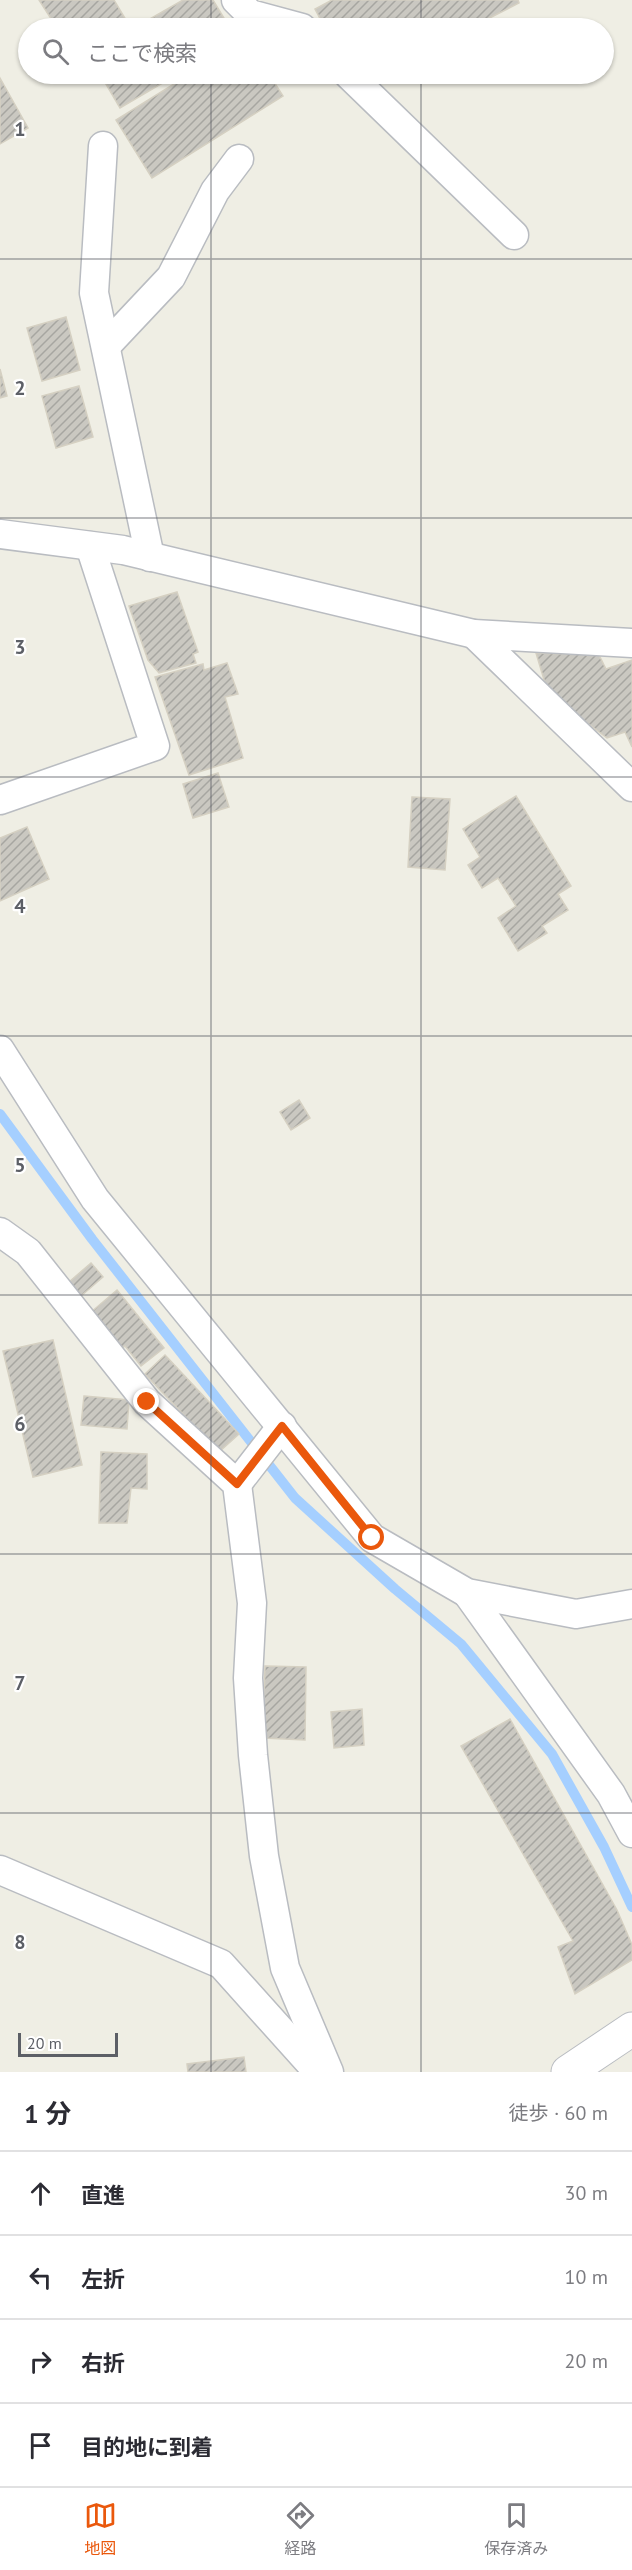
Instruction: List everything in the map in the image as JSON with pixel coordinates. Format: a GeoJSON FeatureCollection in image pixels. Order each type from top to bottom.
{"type":"FeatureCollection","features":[{"type":"Feature","properties":{"kind":"street"},"geometry":{"type":"LineString","coordinates":[[236,0],[250,14],[265,18]]}},
{"type":"Feature","properties":{"kind":"street"},"geometry":{"type":"LineString","coordinates":[[358,84],[514,235]]}},
{"type":"Feature","properties":{"kind":"street"},"geometry":{"type":"LineString","coordinates":[[103,146],[94,293],[150,557]]}},
{"type":"Feature","properties":{"kind":"street"},"geometry":{"type":"LineString","coordinates":[[106,346],[171,278],[215,190],[239,159]]}},
{"type":"Feature","properties":{"kind":"street"},"geometry":{"type":"LineString","coordinates":[[0,534],[150,557],[474,634],[632,643]]}},
{"type":"Feature","properties":{"kind":"street"},"geometry":{"type":"LineString","coordinates":[[0,800],[155,746],[90,546]]}},
{"type":"Feature","properties":{"kind":"street"},"geometry":{"type":"LineString","coordinates":[[474,634],[632,787]]}},
{"type":"Feature","properties":{"kind":"street"},"geometry":{"type":"LineString","coordinates":[[0,1050],[95,1199],[278,1431],[372,1538],[467,1593],[576,1614],[632,1604]]}},
{"type":"Feature","properties":{"kind":"street"},"geometry":{"type":"LineString","coordinates":[[0,1232],[28,1252],[147,1402],[241,1478]]}},
{"type":"Feature","properties":{"kind":"street"},"geometry":{"type":"LineString","coordinates":[[278,1431],[241,1478],[252,1603],[248,1678],[253,1755],[264,1856],[285,1968],[329,2072]]}},
{"type":"Feature","properties":{"kind":"street"},"geometry":{"type":"LineString","coordinates":[[467,1593],[611,1794],[632,1833]]}},
{"type":"Feature","properties":{"kind":"street"},"geometry":{"type":"LineString","coordinates":[[0,1870],[221,1965],[318,2072]]}},
{"type":"Feature","properties":{"kind":"street"},"geometry":{"type":"LineString","coordinates":[[568,2072],[632,2029]]}},
{"type":"Feature","properties":{"kind":"building"},"geometry":{"type":"Polygon","coordinates":[[[39,0],[114,0],[125,18],[51,18],[39,0]]]}},
{"type":"Feature","properties":{"kind":"building"},"geometry":{"type":"Polygon","coordinates":[[[183,0],[213,0],[224,18],[152,18],[183,0]]]}},
{"type":"Feature","properties":{"kind":"building"},"geometry":{"type":"Polygon","coordinates":[[[332,0],[518,0],[519,3],[490,18],[320,18],[315,9],[332,0]]]}},
{"type":"Feature","properties":{"kind":"building"},"geometry":{"type":"Polygon","coordinates":[[[0,78],[28,128],[0,144],[0,78]]]}},
{"type":"Feature","properties":{"kind":"building"},"geometry":{"type":"Polygon","coordinates":[[[106,84],[161,84],[120,108],[106,84]]]}},
{"type":"Feature","properties":{"kind":"building"},"geometry":{"type":"Polygon","coordinates":[[[174,84],[275,84],[283,96],[152,178],[116,120],[174,84]]]}},
{"type":"Feature","properties":{"kind":"building"},"geometry":{"type":"Polygon","coordinates":[[[66,317],[80,370],[42,381],[27,328],[66,317]]]}},
{"type":"Feature","properties":{"kind":"building"},"geometry":{"type":"Polygon","coordinates":[[[0,369],[7,396],[0,398],[0,369]]]}},
{"type":"Feature","properties":{"kind":"building"},"geometry":{"type":"Polygon","coordinates":[[[79,386],[93,437],[56,448],[42,396],[79,386]]]}},
{"type":"Feature","properties":{"kind":"building"},"geometry":{"type":"Polygon","coordinates":[[[177,592],[198,652],[193,654],[196,663],[159,673],[148,660],[129,606],[177,592]]]}},
{"type":"Feature","properties":{"kind":"building"},"geometry":{"type":"Polygon","coordinates":[[[536,653],[599,655],[606,669],[632,660],[632,747],[625,732],[607,738],[548,693],[536,653]]]}},
{"type":"Feature","properties":{"kind":"building"},"geometry":{"type":"Polygon","coordinates":[[[227,663],[238,694],[225,697],[243,758],[189,775],[155,677],[203,664],[204,670],[227,663]]]}},
{"type":"Feature","properties":{"kind":"building"},"geometry":{"type":"Polygon","coordinates":[[[218,773],[229,807],[193,818],[183,784],[218,773]]]}},
{"type":"Feature","properties":{"kind":"building"},"geometry":{"type":"Polygon","coordinates":[[[516,796],[571,886],[558,894],[568,910],[542,926],[547,933],[518,951],[498,918],[516,906],[498,878],[482,888],[468,865],[480,857],[463,829],[516,796]]]}},
{"type":"Feature","properties":{"kind":"building"},"geometry":{"type":"Polygon","coordinates":[[[412,797],[450,799],[445,870],[408,867],[412,797]]]}},
{"type":"Feature","properties":{"kind":"building"},"geometry":{"type":"Polygon","coordinates":[[[27,827],[49,879],[0,901],[0,838],[27,827]]]}},
{"type":"Feature","properties":{"kind":"building"},"geometry":{"type":"Polygon","coordinates":[[[299,1100],[310,1118],[291,1130],[280,1112],[299,1100]]]}},
{"type":"Feature","properties":{"kind":"building"},"geometry":{"type":"Polygon","coordinates":[[[91,1263],[103,1277],[81,1296],[69,1282],[91,1263]]]}},
{"type":"Feature","properties":{"kind":"building"},"geometry":{"type":"Polygon","coordinates":[[[117,1290],[164,1348],[141,1366],[125,1346],[120,1350],[90,1313],[117,1290]]]}},
{"type":"Feature","properties":{"kind":"building"},"geometry":{"type":"Polygon","coordinates":[[[53,1340],[82,1465],[33,1477],[3,1351],[53,1340]]]}},
{"type":"Feature","properties":{"kind":"building"},"geometry":{"type":"Polygon","coordinates":[[[165,1355],[239,1434],[219,1452],[145,1374],[165,1355]]]}},
{"type":"Feature","properties":{"kind":"building"},"geometry":{"type":"Polygon","coordinates":[[[84,1396],[129,1400],[127,1429],[81,1425],[84,1396]]]}},
{"type":"Feature","properties":{"kind":"building"},"geometry":{"type":"Polygon","coordinates":[[[101,1452],[147,1454],[147,1489],[131,1488],[127,1523],[99,1523],[101,1452]]]}},
{"type":"Feature","properties":{"kind":"building"},"geometry":{"type":"Polygon","coordinates":[[[265,1666],[306,1667],[305,1740],[263,1738],[265,1666]]]}},
{"type":"Feature","properties":{"kind":"building"},"geometry":{"type":"Polygon","coordinates":[[[362,1709],[364,1745],[334,1748],[331,1712],[362,1709]]]}},
{"type":"Feature","properties":{"kind":"building"},"geometry":{"type":"Polygon","coordinates":[[[510,1719],[617,1910],[632,1945],[632,1960],[575,1994],[558,1947],[573,1941],[461,1746],[510,1719]]]}},
{"type":"Feature","properties":{"kind":"building"},"geometry":{"type":"Polygon","coordinates":[[[244,2057],[246,2072],[188,2072],[187,2064],[244,2057]]]}},
{"type":"Feature","properties":{"kind":"waterway"},"geometry":{"type":"LineString","coordinates":[[0,1114],[92,1239],[295,1498],[395,1589],[461,1644],[552,1754],[604,1847],[632,1907]]}},
{"type":"Feature","properties":{"kind":"route"},"geometry":{"type":"LineString","coordinates":[[147,1402],[237,1484],[282,1426],[372,1538]]}}]}
